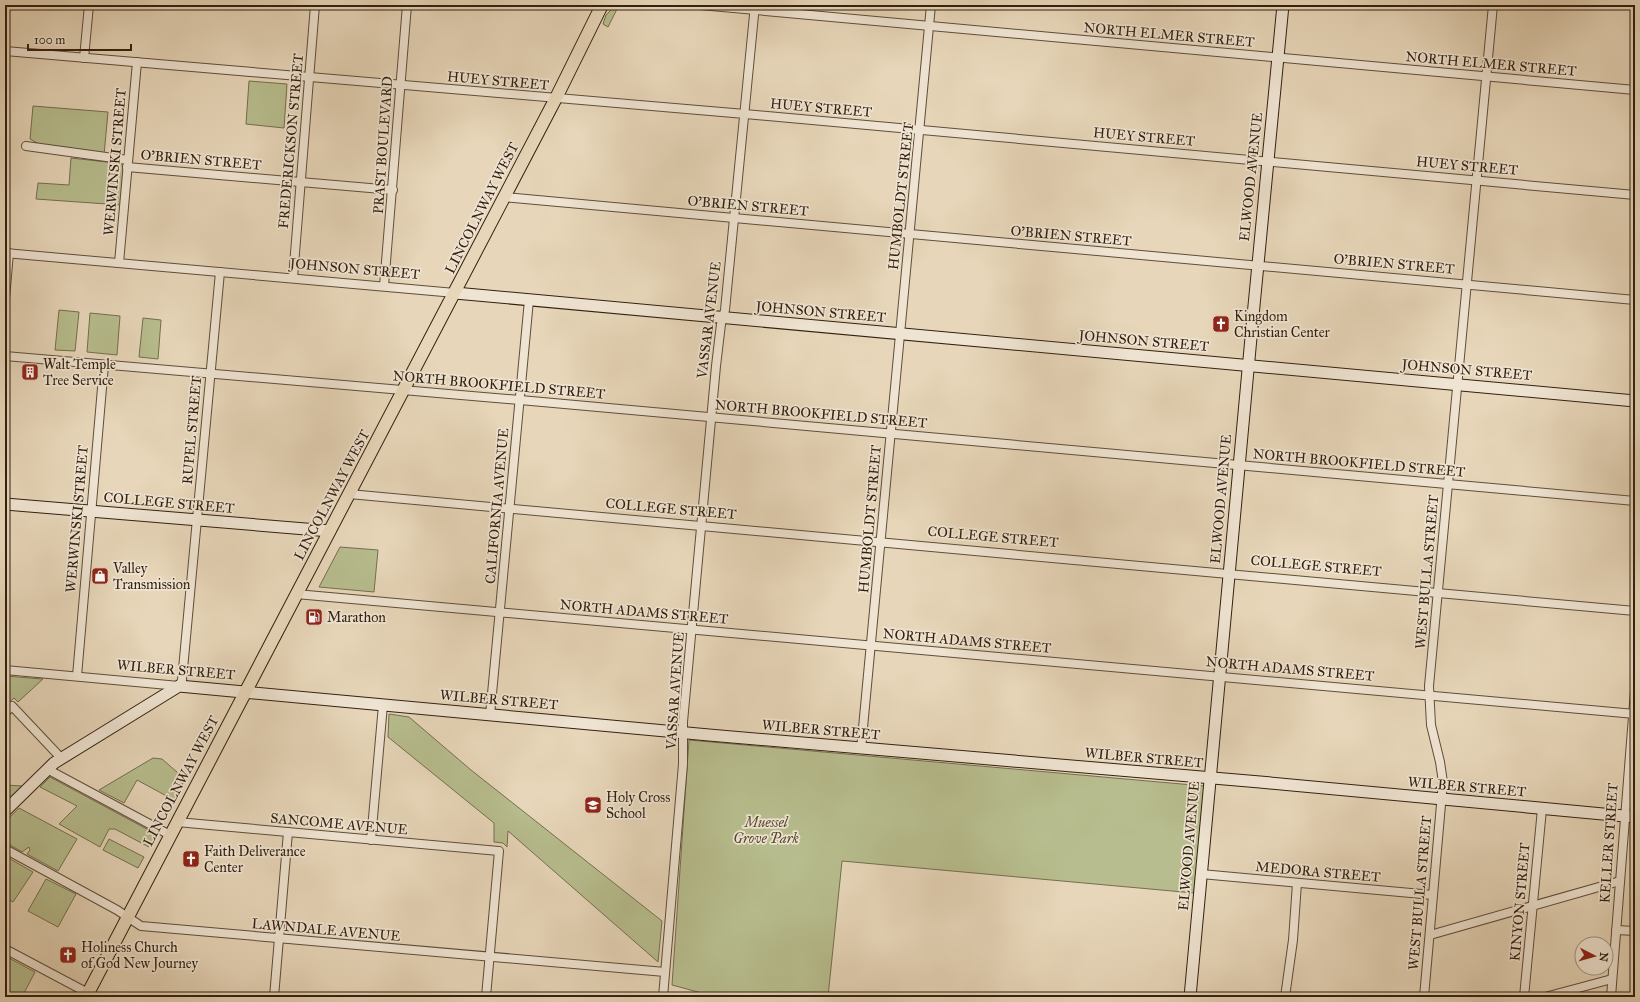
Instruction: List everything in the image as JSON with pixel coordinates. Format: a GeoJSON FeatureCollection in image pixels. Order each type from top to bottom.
{"type":"FeatureCollection","features":[{"type":"Feature","properties":{"kind":"main road","name":"LINCOLNWAY WEST"},"geometry":{"type":"LineString","coordinates":[[87,995],[455,293],[556,98],[602,5]]}},
{"type":"Feature","properties":{"kind":"street"},"geometry":{"type":"LineString","coordinates":[[84,58],[89,5]]}},
{"type":"Feature","properties":{"kind":"street","name":"FREDERICKSON STREET"},"geometry":{"type":"LineString","coordinates":[[293,278],[315,5]]}},
{"type":"Feature","properties":{"kind":"street","name":"PRAST BOULEVARD"},"geometry":{"type":"LineString","coordinates":[[384,286],[407,5]]}},
{"type":"Feature","properties":{"kind":"street","name":"NORTH ELMER STREET"},"geometry":{"type":"LineString","coordinates":[[700,5],[754,8],[929,26],[1635,90]]}},
{"type":"Feature","properties":{"kind":"street","name":"HUMBOLDT STREET"},"geometry":{"type":"LineString","coordinates":[[861,749],[921,130],[931,5]]}},
{"type":"Feature","properties":{"kind":"street","name":"ELWOOD AVENUE"},"geometry":{"type":"LineString","coordinates":[[1190,997],[1257,265],[1283,5]]}},
{"type":"Feature","properties":{"kind":"street","name":"WEST BULLA STREET"},"geometry":{"type":"LineString","coordinates":[[1424,997],[1442,799],[1442,775],[1431,725],[1428,695],[1468,284],[1493,5]]}},
{"type":"Feature","properties":{"kind":"street","name":"VASSAR AVENUE"},"geometry":{"type":"LineString","coordinates":[[663,997],[683,764],[692,629],[722,318],[725,310],[745,114],[754,8]]}},
{"type":"Feature","properties":{"kind":"street","name":"HUEY STREET"},"geometry":{"type":"LineString","coordinates":[[5,51],[400,86],[745,114],[1635,195]]}},
{"type":"Feature","properties":{"kind":"street","name":"WERWINSKI STREET"},"geometry":{"type":"LineString","coordinates":[[119,263],[137,62]]}},
{"type":"Feature","properties":{"kind":"street","name":"O'BRIEN STREET"},"geometry":{"type":"LineString","coordinates":[[26,146],[128,163],[301,182],[393,190]]}},
{"type":"Feature","properties":{"kind":"street","name":"O'BRIEN STREET"},"geometry":{"type":"LineString","coordinates":[[504,197],[1635,300]]}},
{"type":"Feature","properties":{"kind":"street"},"geometry":{"type":"LineString","coordinates":[[5,299],[7,253]]}},
{"type":"Feature","properties":{"kind":"street","name":"JOHNSON STREET"},"geometry":{"type":"LineString","coordinates":[[7,253],[1248,364],[1635,401]]}},
{"type":"Feature","properties":{"kind":"street","name":"RUPEL STREET"},"geometry":{"type":"LineString","coordinates":[[179,686],[182,680],[220,272]]}},
{"type":"Feature","properties":{"kind":"street","name":"CALIFORNIA AVENUE"},"geometry":{"type":"LineString","coordinates":[[490,715],[529,300]]}},
{"type":"Feature","properties":{"kind":"street","name":"NORTH BROOKFIELD STREET"},"geometry":{"type":"LineString","coordinates":[[5,356],[520,400],[1635,501]]}},
{"type":"Feature","properties":{"kind":"street","name":"WERWINSKI STREET"},"geometry":{"type":"LineString","coordinates":[[76,676],[104,364]]}},
{"type":"Feature","properties":{"kind":"street","name":"COLLEGE STREET"},"geometry":{"type":"LineString","coordinates":[[349,494],[1635,610]]}},
{"type":"Feature","properties":{"kind":"street","name":"COLLEGE STREET"},"geometry":{"type":"LineString","coordinates":[[5,504],[330,531]]}},
{"type":"Feature","properties":{"kind":"street","name":"NORTH ADAMS STREET"},"geometry":{"type":"LineString","coordinates":[[296,594],[1634,714]]}},
{"type":"Feature","properties":{"kind":"street","name":"WILBER STREET"},"geometry":{"type":"LineString","coordinates":[[5,670],[861,749],[1210,778],[1630,817]]}},
{"type":"Feature","properties":{"kind":"street"},"geometry":{"type":"LineString","coordinates":[[5,811],[47,769],[179,686]]}},
{"type":"Feature","properties":{"kind":"street","name":"KELLER STREET"},"geometry":{"type":"LineString","coordinates":[[1611,997],[1620,881],[1630,817],[1635,691]]}},
{"type":"Feature","properties":{"kind":"street"},"geometry":{"type":"LineString","coordinates":[[371,840],[383,705]]}},
{"type":"Feature","properties":{"kind":"street"},"geometry":{"type":"LineString","coordinates":[[5,713],[12,706],[62,759]]}},
{"type":"Feature","properties":{"kind":"street"},"geometry":{"type":"LineString","coordinates":[[47,769],[170,835]]}},
{"type":"Feature","properties":{"kind":"street","name":"KINYON STREET"},"geometry":{"type":"LineString","coordinates":[[1524,997],[1542,809]]}},
{"type":"Feature","properties":{"kind":"street","name":"SANCOME AVENUE"},"geometry":{"type":"LineString","coordinates":[[177,822],[499,851],[490,957]]}},
{"type":"Feature","properties":{"kind":"street"},"geometry":{"type":"LineString","coordinates":[[274,997],[288,832]]}},
{"type":"Feature","properties":{"kind":"street","name":"LAWNDALE AVENUE"},"geometry":{"type":"LineString","coordinates":[[5,849],[117,910],[127,918],[142,926],[665,972]]}},
{"type":"Feature","properties":{"kind":"street","name":"MEDORA STREET"},"geometry":{"type":"LineString","coordinates":[[1201,874],[1433,895]]}},
{"type":"Feature","properties":{"kind":"street"},"geometry":{"type":"LineString","coordinates":[[1430,935],[1620,881]]}},
{"type":"Feature","properties":{"kind":"street"},"geometry":{"type":"LineString","coordinates":[[1285,997],[1293,940],[1297,883]]}},
{"type":"Feature","properties":{"kind":"street"},"geometry":{"type":"LineString","coordinates":[[1616,930],[1635,931]]}},
{"type":"Feature","properties":{"kind":"street"},"geometry":{"type":"LineString","coordinates":[[5,949],[87,995]]}},
{"type":"Feature","properties":{"kind":"street"},"geometry":{"type":"LineString","coordinates":[[486,997],[490,957]]}},
{"type":"Feature","properties":{"kind":"street"},"geometry":{"type":"LineString","coordinates":[[1545,997],[1612,979]]}},
{"type":"Feature","properties":{"kind":"green space"},"geometry":{"type":"Polygon","coordinates":[[[615,6],[618,7],[608,27],[603,24],[606,15],[615,6]]]}},
{"type":"Feature","properties":{"kind":"green space"},"geometry":{"type":"Polygon","coordinates":[[[249,81],[287,84],[284,128],[246,124],[249,81]]]}},
{"type":"Feature","properties":{"kind":"green space"},"geometry":{"type":"Polygon","coordinates":[[[33,106],[108,112],[104,155],[39,144],[30,139],[33,106]]]}},
{"type":"Feature","properties":{"kind":"green space"},"geometry":{"type":"Polygon","coordinates":[[[71,158],[125,164],[121,205],[36,199],[38,183],[69,185],[71,158]]]}},
{"type":"Feature","properties":{"kind":"green space"},"geometry":{"type":"Polygon","coordinates":[[[59,310],[79,312],[75,351],[55,350],[59,310]]]}},
{"type":"Feature","properties":{"kind":"green space"},"geometry":{"type":"Polygon","coordinates":[[[90,313],[120,316],[117,355],[87,352],[90,313]]]}},
{"type":"Feature","properties":{"kind":"green space"},"geometry":{"type":"Polygon","coordinates":[[[143,318],[161,320],[158,359],[139,357],[143,318]]]}},
{"type":"Feature","properties":{"kind":"green space"},"geometry":{"type":"Polygon","coordinates":[[[340,547],[378,550],[374,592],[319,587],[340,547]]]}},
{"type":"Feature","properties":{"kind":"green space"},"geometry":{"type":"Polygon","coordinates":[[[5,676],[43,679],[18,702],[14,698],[5,706],[5,676]]]}},
{"type":"Feature","properties":{"kind":"green space"},"geometry":{"type":"Polygon","coordinates":[[[389,714],[409,717],[471,770],[662,921],[658,962],[508,831],[507,847],[503,843],[494,842],[494,823],[388,737],[389,714]]]}},
{"type":"Feature","properties":{"kind":"green space","name":"Muessel Grove Park"},"geometry":{"type":"Polygon","coordinates":[[[689,740],[1204,786],[1194,893],[842,861],[828,997],[704,997],[698,992],[672,985],[689,740]]]}},
{"type":"Feature","properties":{"kind":"green space"},"geometry":{"type":"Polygon","coordinates":[[[153,758],[162,759],[185,779],[174,800],[137,780],[124,803],[99,790],[153,758]]]}},
{"type":"Feature","properties":{"kind":"green space"},"geometry":{"type":"Polygon","coordinates":[[[50,777],[156,834],[149,847],[115,829],[109,829],[100,847],[59,824],[77,806],[40,787],[50,777]]]}},
{"type":"Feature","properties":{"kind":"green space"},"geometry":{"type":"Polygon","coordinates":[[[5,785],[22,786],[5,803],[5,785]]]}},
{"type":"Feature","properties":{"kind":"green space"},"geometry":{"type":"Polygon","coordinates":[[[19,808],[77,839],[58,871],[27,854],[30,850],[29,847],[22,852],[5,842],[5,822],[19,808]]]}},
{"type":"Feature","properties":{"kind":"green space"},"geometry":{"type":"Polygon","coordinates":[[[109,839],[144,857],[138,868],[103,850],[109,839]]]}},
{"type":"Feature","properties":{"kind":"green space"},"geometry":{"type":"Polygon","coordinates":[[[5,856],[33,872],[13,902],[5,898],[5,876],[8,873],[5,871],[5,856]]]}},
{"type":"Feature","properties":{"kind":"green space"},"geometry":{"type":"Polygon","coordinates":[[[46,879],[76,894],[58,927],[28,911],[46,879]]]}},
{"type":"Feature","properties":{"kind":"green space"},"geometry":{"type":"Polygon","coordinates":[[[5,956],[35,972],[22,997],[14,997],[5,993],[5,956]]]}},
{"type":"Feature","properties":{"kind":"place","name":"Kingdom Christian Center"},"geometry":{"type":"Point","coordinates":[1221,324]}},
{"type":"Feature","properties":{"kind":"place","name":"Walt Temple Tree Service"},"geometry":{"type":"Point","coordinates":[30,372]}},
{"type":"Feature","properties":{"kind":"place","name":"Valley Transmission"},"geometry":{"type":"Point","coordinates":[100,576]}},
{"type":"Feature","properties":{"kind":"place","name":"Marathon"},"geometry":{"type":"Point","coordinates":[314,617]}},
{"type":"Feature","properties":{"kind":"place","name":"Holy Cross School"},"geometry":{"type":"Point","coordinates":[593,805]}},
{"type":"Feature","properties":{"kind":"place","name":"Faith Deliverance Center"},"geometry":{"type":"Point","coordinates":[191,859]}},
{"type":"Feature","properties":{"kind":"place","name":"Holiness Church of God New Journey"},"geometry":{"type":"Point","coordinates":[68,955]}}]}
